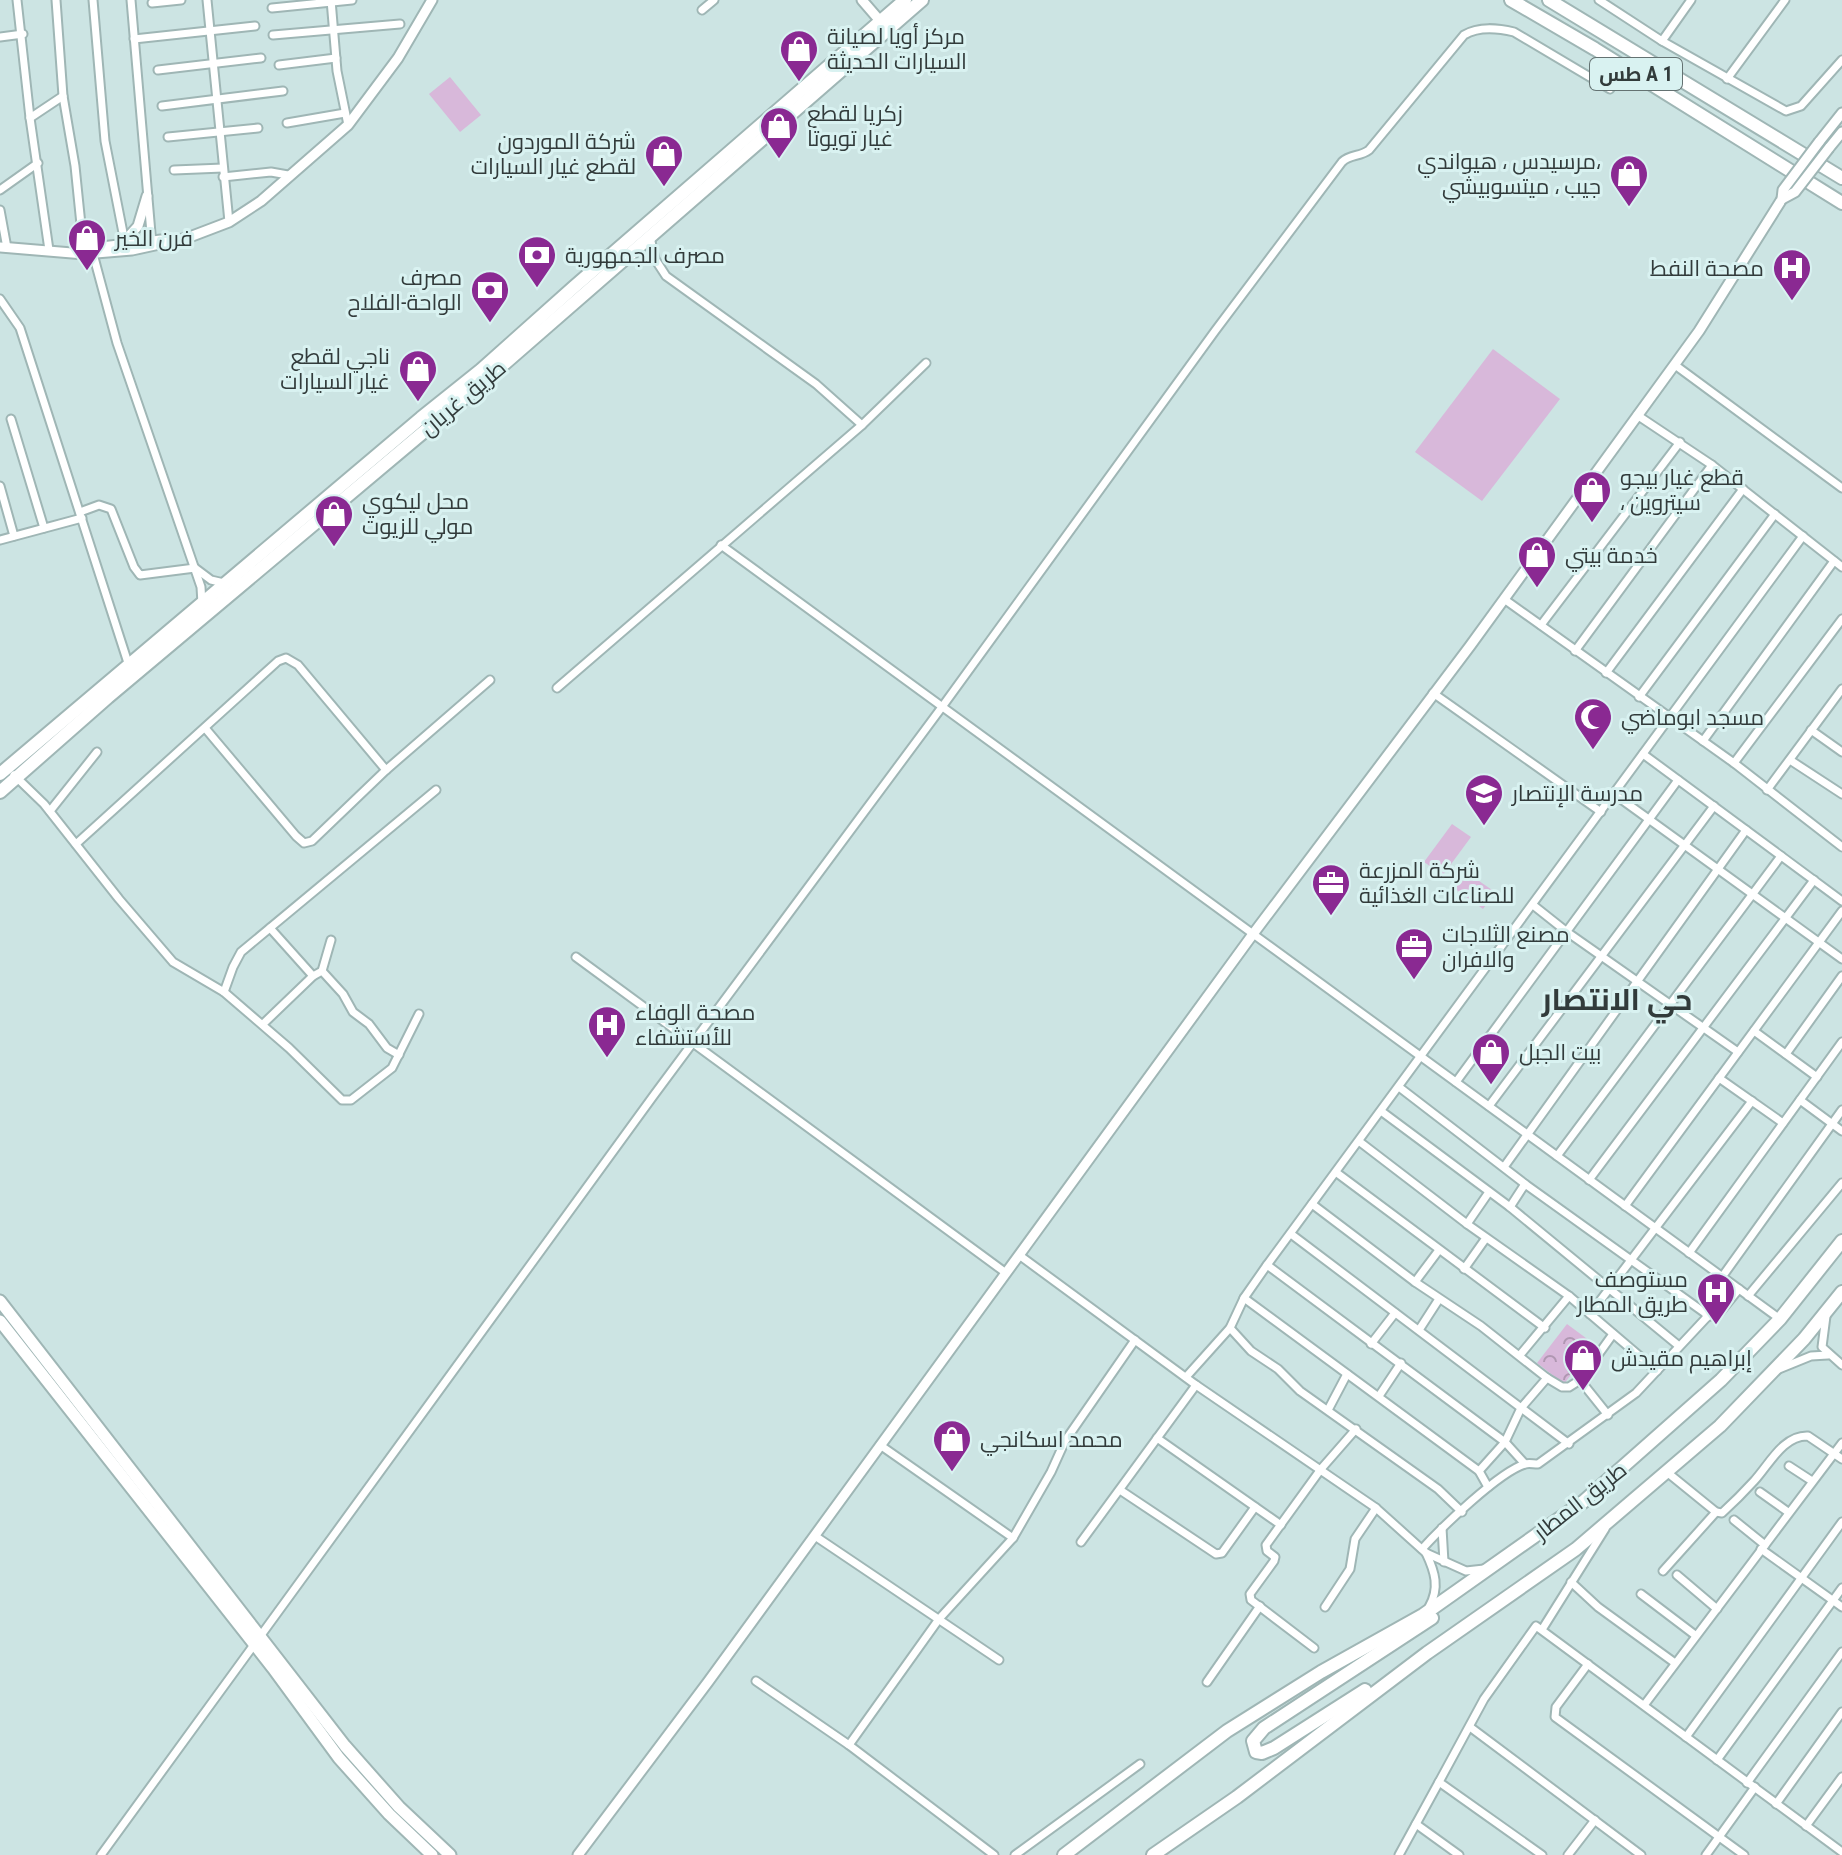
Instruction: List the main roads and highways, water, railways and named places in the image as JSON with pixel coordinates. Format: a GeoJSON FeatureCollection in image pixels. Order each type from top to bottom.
{"type":"FeatureCollection","features":[{"type":"Feature","properties":{"kind":"highway","name":"طريق غريان"},"geometry":{"type":"LineString","coordinates":[[0,792],[108,697],[489,377],[905,0]]}},
{"type":"Feature","properties":{"kind":"highway","name":"طريق غريان"},"geometry":{"type":"LineString","coordinates":[[3,771],[922,0]]}},
{"type":"Feature","properties":{"kind":"highway","name":"طس A 1"},"geometry":{"type":"LineString","coordinates":[[1511,0],[1842,203]]}},
{"type":"Feature","properties":{"kind":"highway","name":"طس A 1"},"geometry":{"type":"LineString","coordinates":[[1549,0],[1842,178]]}},
{"type":"Feature","properties":{"kind":"highway","name":"طريق المطار"},"geometry":{"type":"LineString","coordinates":[[1064,1855],[1211,1743],[1423,1615],[1583,1502],[1709,1391],[1780,1319],[1842,1241]]}},
{"type":"Feature","properties":{"kind":"highway","name":"طريق المطار"},"geometry":{"type":"LineString","coordinates":[[1153,1855],[1237,1797],[1427,1653],[1542,1574],[1610,1521],[1720,1426],[1842,1292]]}},
{"type":"Feature","properties":{"kind":"highway"},"geometry":{"type":"LineString","coordinates":[[1427,1653],[1274,1748],[1256,1752],[1253,1741],[1264,1728],[1481,1586],[1583,1502]]}},
{"type":"Feature","properties":{"kind":"main road"},"geometry":{"type":"LineString","coordinates":[[0,1301],[257,1640],[339,1758],[389,1814],[432,1855]]}},
{"type":"Feature","properties":{"kind":"main road"},"geometry":{"type":"LineString","coordinates":[[0,1321],[377,1784],[450,1855]]}},
{"type":"Feature","properties":{"kind":"place","name":"مركز أويا لصيانة السيارات الحديثة"},"geometry":{"type":"Point","coordinates":[799,83]}},
{"type":"Feature","properties":{"kind":"place","name":"زكريا لقطع غيار تويوتا"},"geometry":{"type":"Point","coordinates":[779,160]}},
{"type":"Feature","properties":{"kind":"place","name":"شركة الموردون لقطع غيار السيارات"},"geometry":{"type":"Point","coordinates":[664,188]}},
{"type":"Feature","properties":{"kind":"place","name":"مرسيدس ، هيواندي، جيب ، ميتسوبيشي"},"geometry":{"type":"Point","coordinates":[1629,208]}},
{"type":"Feature","properties":{"kind":"place","name":"فرن الخير"},"geometry":{"type":"Point","coordinates":[87,272]}},
{"type":"Feature","properties":{"kind":"place","name":"مصرف الجمهورية"},"geometry":{"type":"Point","coordinates":[537,289]}},
{"type":"Feature","properties":{"kind":"place","name":"مصحة النفط"},"geometry":{"type":"Point","coordinates":[1792,302]}},
{"type":"Feature","properties":{"kind":"place","name":"مصرف الواحة-الفلاح"},"geometry":{"type":"Point","coordinates":[490,324]}},
{"type":"Feature","properties":{"kind":"place","name":"ناجي لقطع غيار السيارات"},"geometry":{"type":"Point","coordinates":[418,403]}},
{"type":"Feature","properties":{"kind":"place","name":"قطع غيار بيجو ، سيتروين"},"geometry":{"type":"Point","coordinates":[1592,524]}},
{"type":"Feature","properties":{"kind":"place","name":"محل ليكوي مولي للزيوت"},"geometry":{"type":"Point","coordinates":[334,548]}},
{"type":"Feature","properties":{"kind":"place","name":"خدمة بيتي"},"geometry":{"type":"Point","coordinates":[1537,589]}},
{"type":"Feature","properties":{"kind":"place","name":"مسجد ابوماضي"},"geometry":{"type":"Point","coordinates":[1593,751]}},
{"type":"Feature","properties":{"kind":"place","name":"مدرسة الإنتصار"},"geometry":{"type":"Point","coordinates":[1484,827]}},
{"type":"Feature","properties":{"kind":"place","name":"شركة المزرعة للصناعات الغذائية"},"geometry":{"type":"Point","coordinates":[1331,917]}},
{"type":"Feature","properties":{"kind":"place","name":"مصنع الثلاجات والافران"},"geometry":{"type":"Point","coordinates":[1414,981]}},
{"type":"Feature","properties":{"kind":"place","name":"مصحة الوفاء للأستشفاء"},"geometry":{"type":"Point","coordinates":[607,1059]}},
{"type":"Feature","properties":{"kind":"place","name":"بيت الجبل"},"geometry":{"type":"Point","coordinates":[1491,1086]}},
{"type":"Feature","properties":{"kind":"place","name":"مستوصف طريق المطار"},"geometry":{"type":"Point","coordinates":[1716,1326]}},
{"type":"Feature","properties":{"kind":"place","name":"إبراهيم مقيدش"},"geometry":{"type":"Point","coordinates":[1583,1392]}},
{"type":"Feature","properties":{"kind":"place","name":"محمد اسكانجي"},"geometry":{"type":"Point","coordinates":[952,1473]}},
{"type":"Feature","properties":{"kind":"district","name":"حي الانتصار"},"geometry":{"type":"Point","coordinates":[1617,999]}}]}
